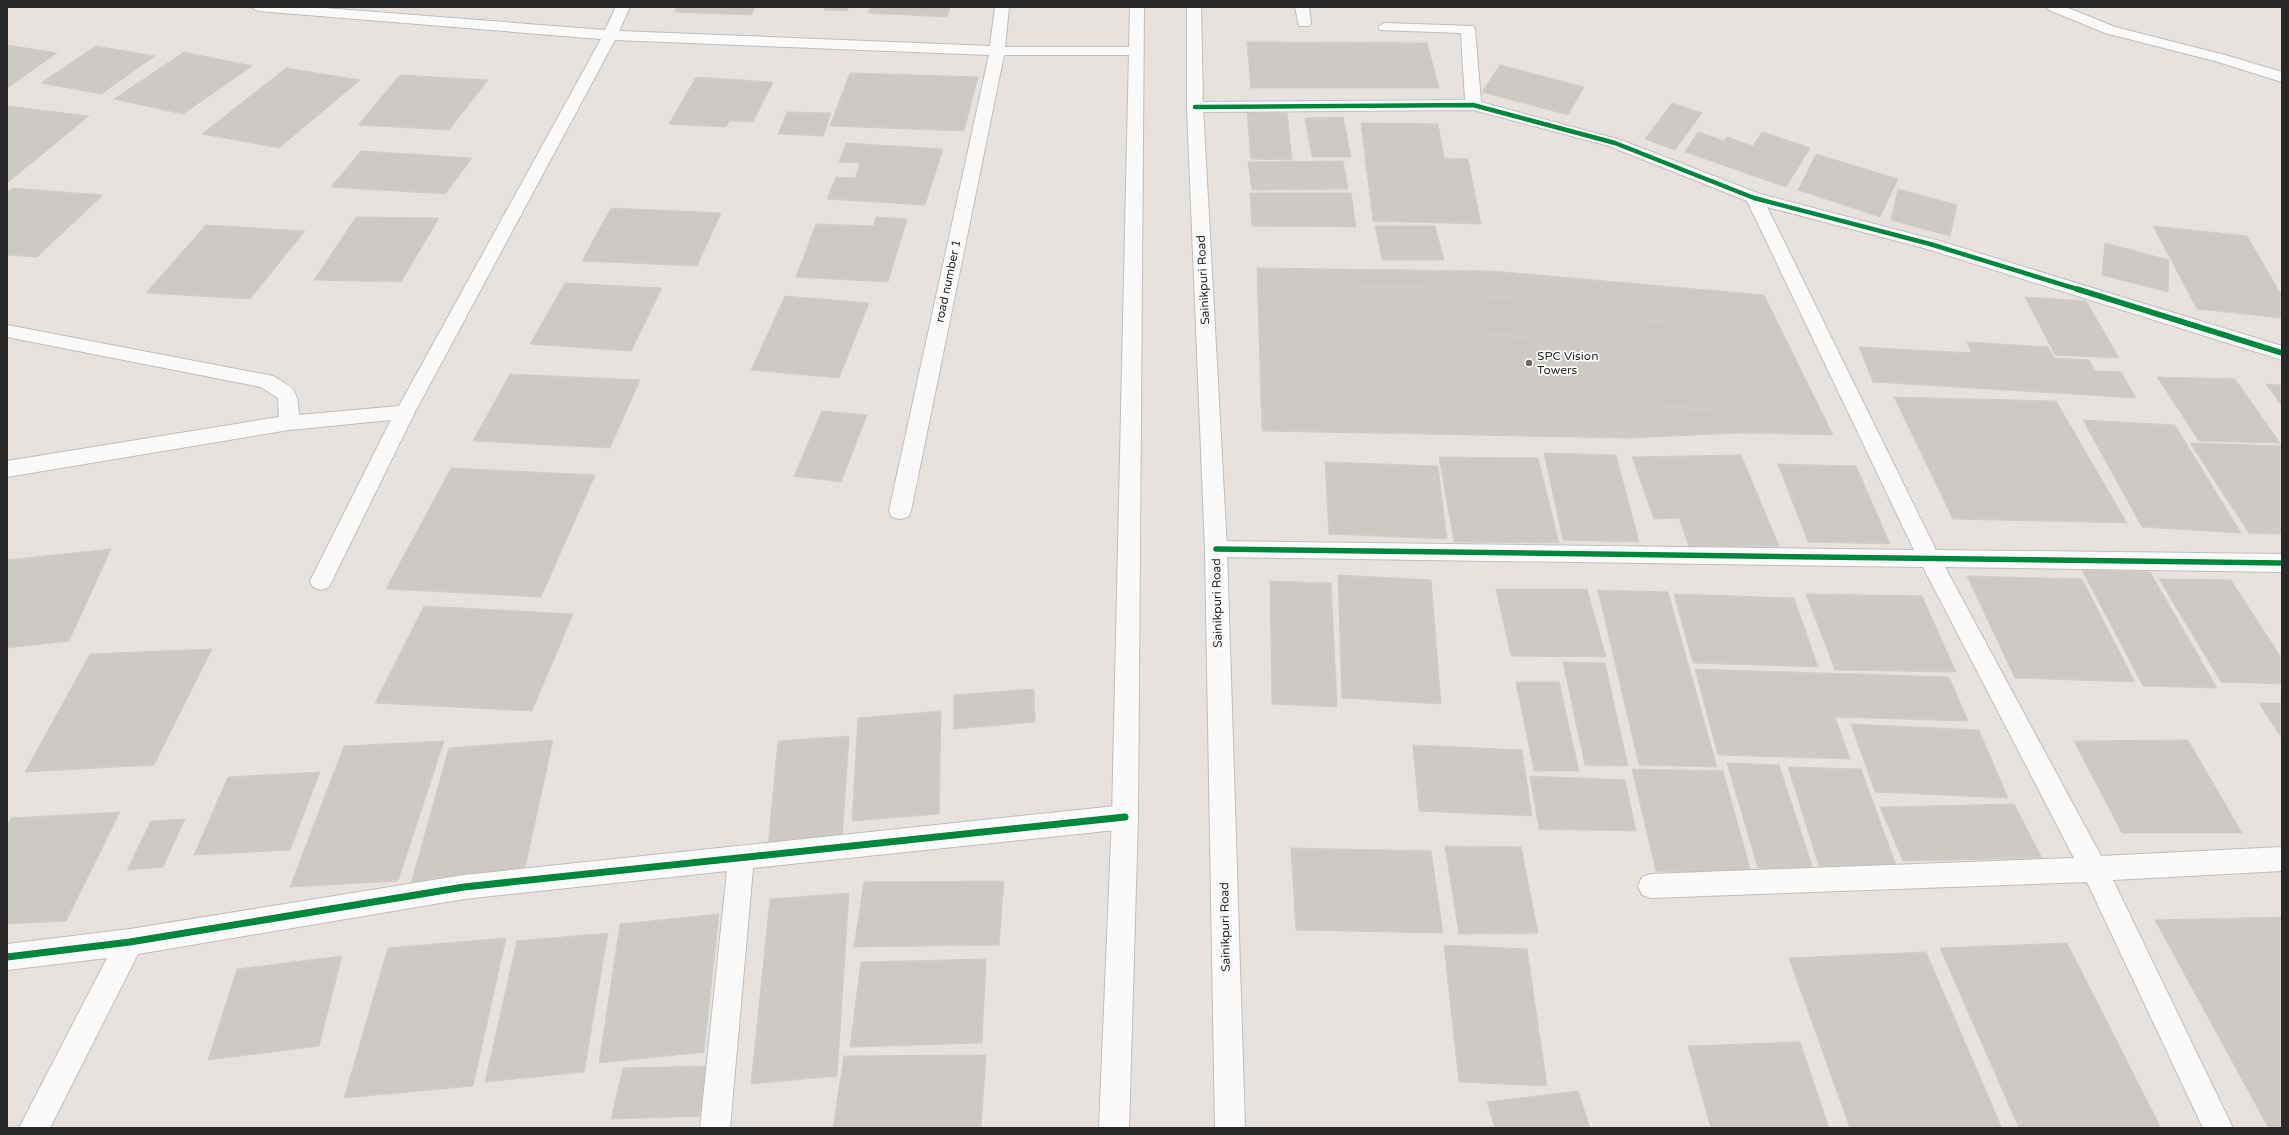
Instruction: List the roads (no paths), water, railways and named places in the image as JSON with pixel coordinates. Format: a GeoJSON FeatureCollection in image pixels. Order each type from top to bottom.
{"type":"FeatureCollection","features":[{"type":"Feature","properties":{"kind":"street"},"geometry":{"type":"LineString","coordinates":[[258,7],[610,35],[997,51],[1137,52]]}},
{"type":"Feature","properties":{"kind":"street"},"geometry":{"type":"LineString","coordinates":[[321,581],[405,412],[610,35],[623,7]]}},
{"type":"Feature","properties":{"kind":"street","name":"road number 1"},"geometry":{"type":"LineString","coordinates":[[900,511],[997,51],[1002,7]]}},
{"type":"Feature","properties":{"kind":"street"},"geometry":{"type":"LineString","coordinates":[[1114,1128],[1125,817],[1137,7]]}},
{"type":"Feature","properties":{"kind":"street","name":"Sainikpuri Road"},"geometry":{"type":"LineString","coordinates":[[1194,7],[1195,107],[1216,550],[1230,1128]]}},
{"type":"Feature","properties":{"kind":"street"},"geometry":{"type":"LineString","coordinates":[[1302,7],[1304,24]]}},
{"type":"Feature","properties":{"kind":"street"},"geometry":{"type":"LineString","coordinates":[[2054,7],[2110,30],[2220,58],[2282,77]]}},
{"type":"Feature","properties":{"kind":"street"},"geometry":{"type":"LineString","coordinates":[[1385,27],[1468,29],[1473,105]]}},
{"type":"Feature","properties":{"kind":"street"},"geometry":{"type":"LineString","coordinates":[[1195,107],[1473,105],[1615,143],[1754,198],[1930,244],[2282,353]]}},
{"type":"Feature","properties":{"kind":"street"},"geometry":{"type":"LineString","coordinates":[[1754,198],[1930,560],[2094,869],[2218,1128]]}},
{"type":"Feature","properties":{"kind":"street"},"geometry":{"type":"LineString","coordinates":[[7,331],[266,381],[288,395],[288,423]]}},
{"type":"Feature","properties":{"kind":"street"},"geometry":{"type":"LineString","coordinates":[[7,469],[288,423],[405,412]]}},
{"type":"Feature","properties":{"kind":"street"},"geometry":{"type":"LineString","coordinates":[[1216,550],[1930,560],[2282,563]]}},
{"type":"Feature","properties":{"kind":"street"},"geometry":{"type":"LineString","coordinates":[[7,956],[130,942],[464,887],[1125,817]]}},
{"type":"Feature","properties":{"kind":"street"},"geometry":{"type":"LineString","coordinates":[[715,1128],[741,857]]}},
{"type":"Feature","properties":{"kind":"street"},"geometry":{"type":"LineString","coordinates":[[1651,886],[2094,869],[2282,860]]}},
{"type":"Feature","properties":{"kind":"street"},"geometry":{"type":"LineString","coordinates":[[34,1128],[130,942]]}},
{"type":"Feature","properties":{"kind":"place","name":"SPC Vision Towers"},"geometry":{"type":"Point","coordinates":[1529,363]}}]}
